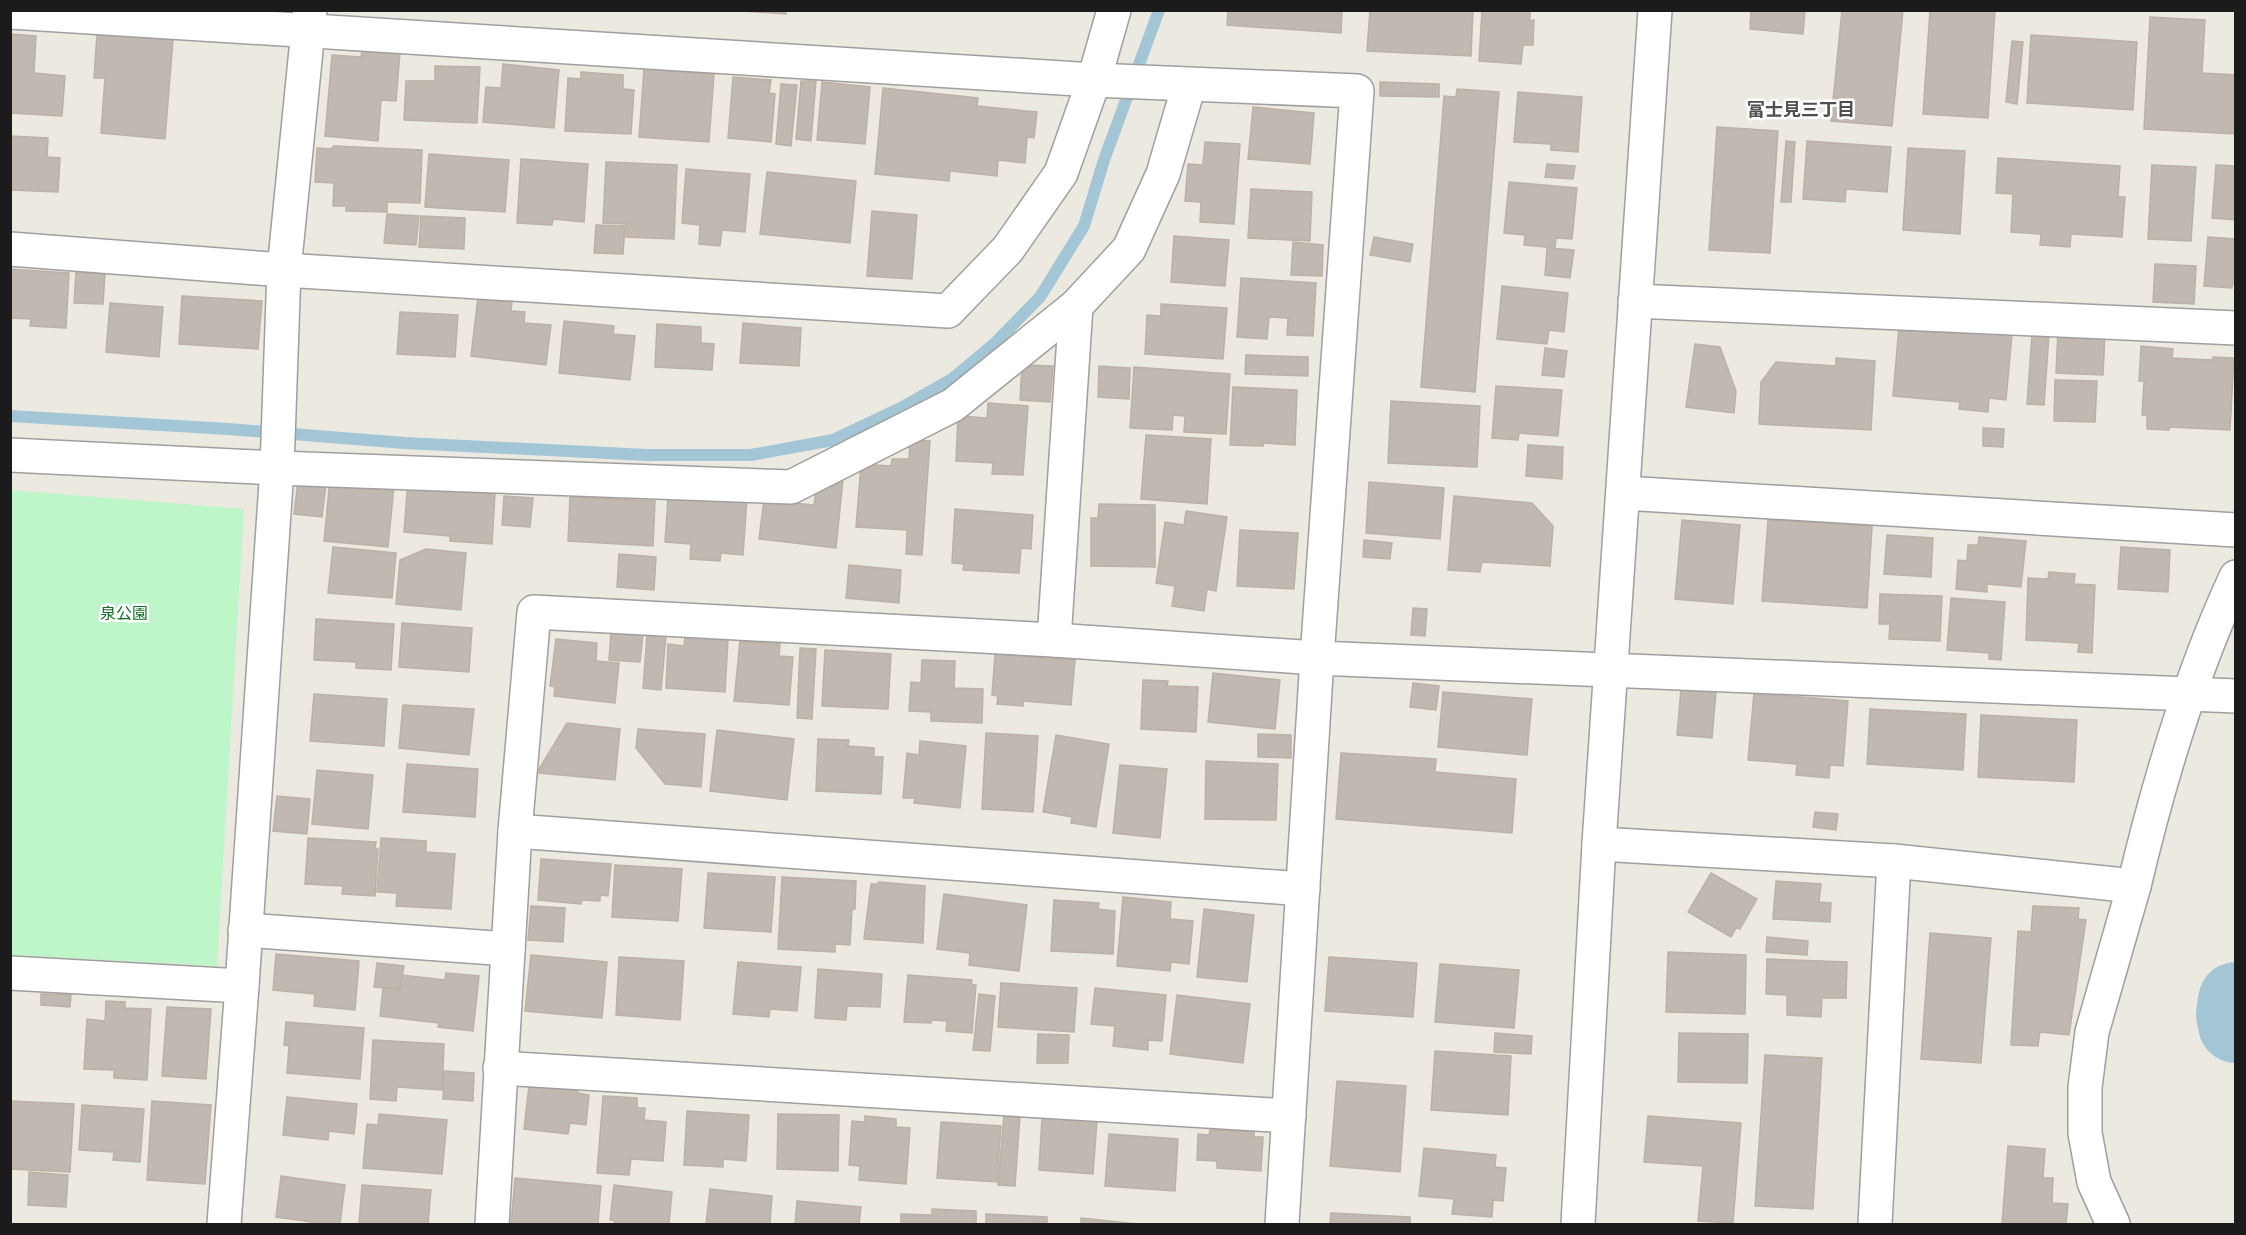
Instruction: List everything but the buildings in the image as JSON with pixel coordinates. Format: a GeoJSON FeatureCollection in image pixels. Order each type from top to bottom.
{"type":"FeatureCollection","features":[{"type":"Feature","properties":{"kind":"street"},"geometry":{"type":"LineString","coordinates":[[10,249],[284,270],[948,311],[1008,249],[1060,173],[1094,80],[1114,10]]}},
{"type":"Feature","properties":{"kind":"street"},"geometry":{"type":"LineString","coordinates":[[1578,1224],[1599,844],[1655,10]]}},
{"type":"Feature","properties":{"kind":"street"},"geometry":{"type":"LineString","coordinates":[[10,12],[309,20],[1094,80],[1357,91],[1317,658],[1282,1224]]}},
{"type":"Feature","properties":{"kind":"street"},"geometry":{"type":"LineString","coordinates":[[224,1224],[277,458],[284,270],[309,20]]}},
{"type":"Feature","properties":{"kind":"street"},"geometry":{"type":"LineString","coordinates":[[10,455],[277,458],[791,487],[953,405],[1076,306],[1129,249],[1163,174],[1189,85]]}},
{"type":"Feature","properties":{"kind":"street"},"geometry":{"type":"LineString","coordinates":[[1635,301],[2235,328]]}},
{"type":"Feature","properties":{"kind":"street"},"geometry":{"type":"LineString","coordinates":[[1054,640],[1076,306]]}},
{"type":"Feature","properties":{"kind":"street"},"geometry":{"type":"LineString","coordinates":[[1624,493],[2235,530]]}},
{"type":"Feature","properties":{"kind":"street"},"geometry":{"type":"LineString","coordinates":[[2113,1224],[2094,1182],[2085,1133],[2085,1087],[2092,1032],[2134,886],[2163,773],[2210,633],[2235,577]]}},
{"type":"Feature","properties":{"kind":"street"},"geometry":{"type":"LineString","coordinates":[[492,1224],[515,831],[534,612],[1054,640],[1317,658],[2235,696]]}},
{"type":"Feature","properties":{"kind":"street"},"geometry":{"type":"LineString","coordinates":[[515,831],[1303,890]]}},
{"type":"Feature","properties":{"kind":"street"},"geometry":{"type":"LineString","coordinates":[[1599,844],[1894,861],[2134,886]]}},
{"type":"Feature","properties":{"kind":"street"},"geometry":{"type":"LineString","coordinates":[[1875,1224],[1894,861]]}},
{"type":"Feature","properties":{"kind":"street"},"geometry":{"type":"LineString","coordinates":[[246,930],[508,949]]}},
{"type":"Feature","properties":{"kind":"street"},"geometry":{"type":"LineString","coordinates":[[10,973],[242,986]]}},
{"type":"Feature","properties":{"kind":"street"},"geometry":{"type":"LineString","coordinates":[[500,1068],[1289,1116]]}},
{"type":"Feature","properties":{"kind":"green space","name":"泉公園"},"geometry":{"type":"Polygon","coordinates":[[[11,490],[244,509],[217,966],[11,955],[11,490]]]}},
{"type":"Feature","properties":{"kind":"waterway"},"geometry":{"type":"LineString","coordinates":[[10,416],[228,429],[405,443],[647,455],[751,455],[833,440],[901,408],[952,379],[995,343],[1040,297],[1084,226],[1104,160],[1159,10]]}},
{"type":"Feature","properties":{"kind":"waterway"},"geometry":{"type":"LineString","coordinates":[[2236,1000],[2234,1014],[2236,1025]]}},
{"type":"Feature","properties":{"kind":"district","name":"富士見三丁目"},"geometry":{"type":"Point","coordinates":[1801,110]}}]}
